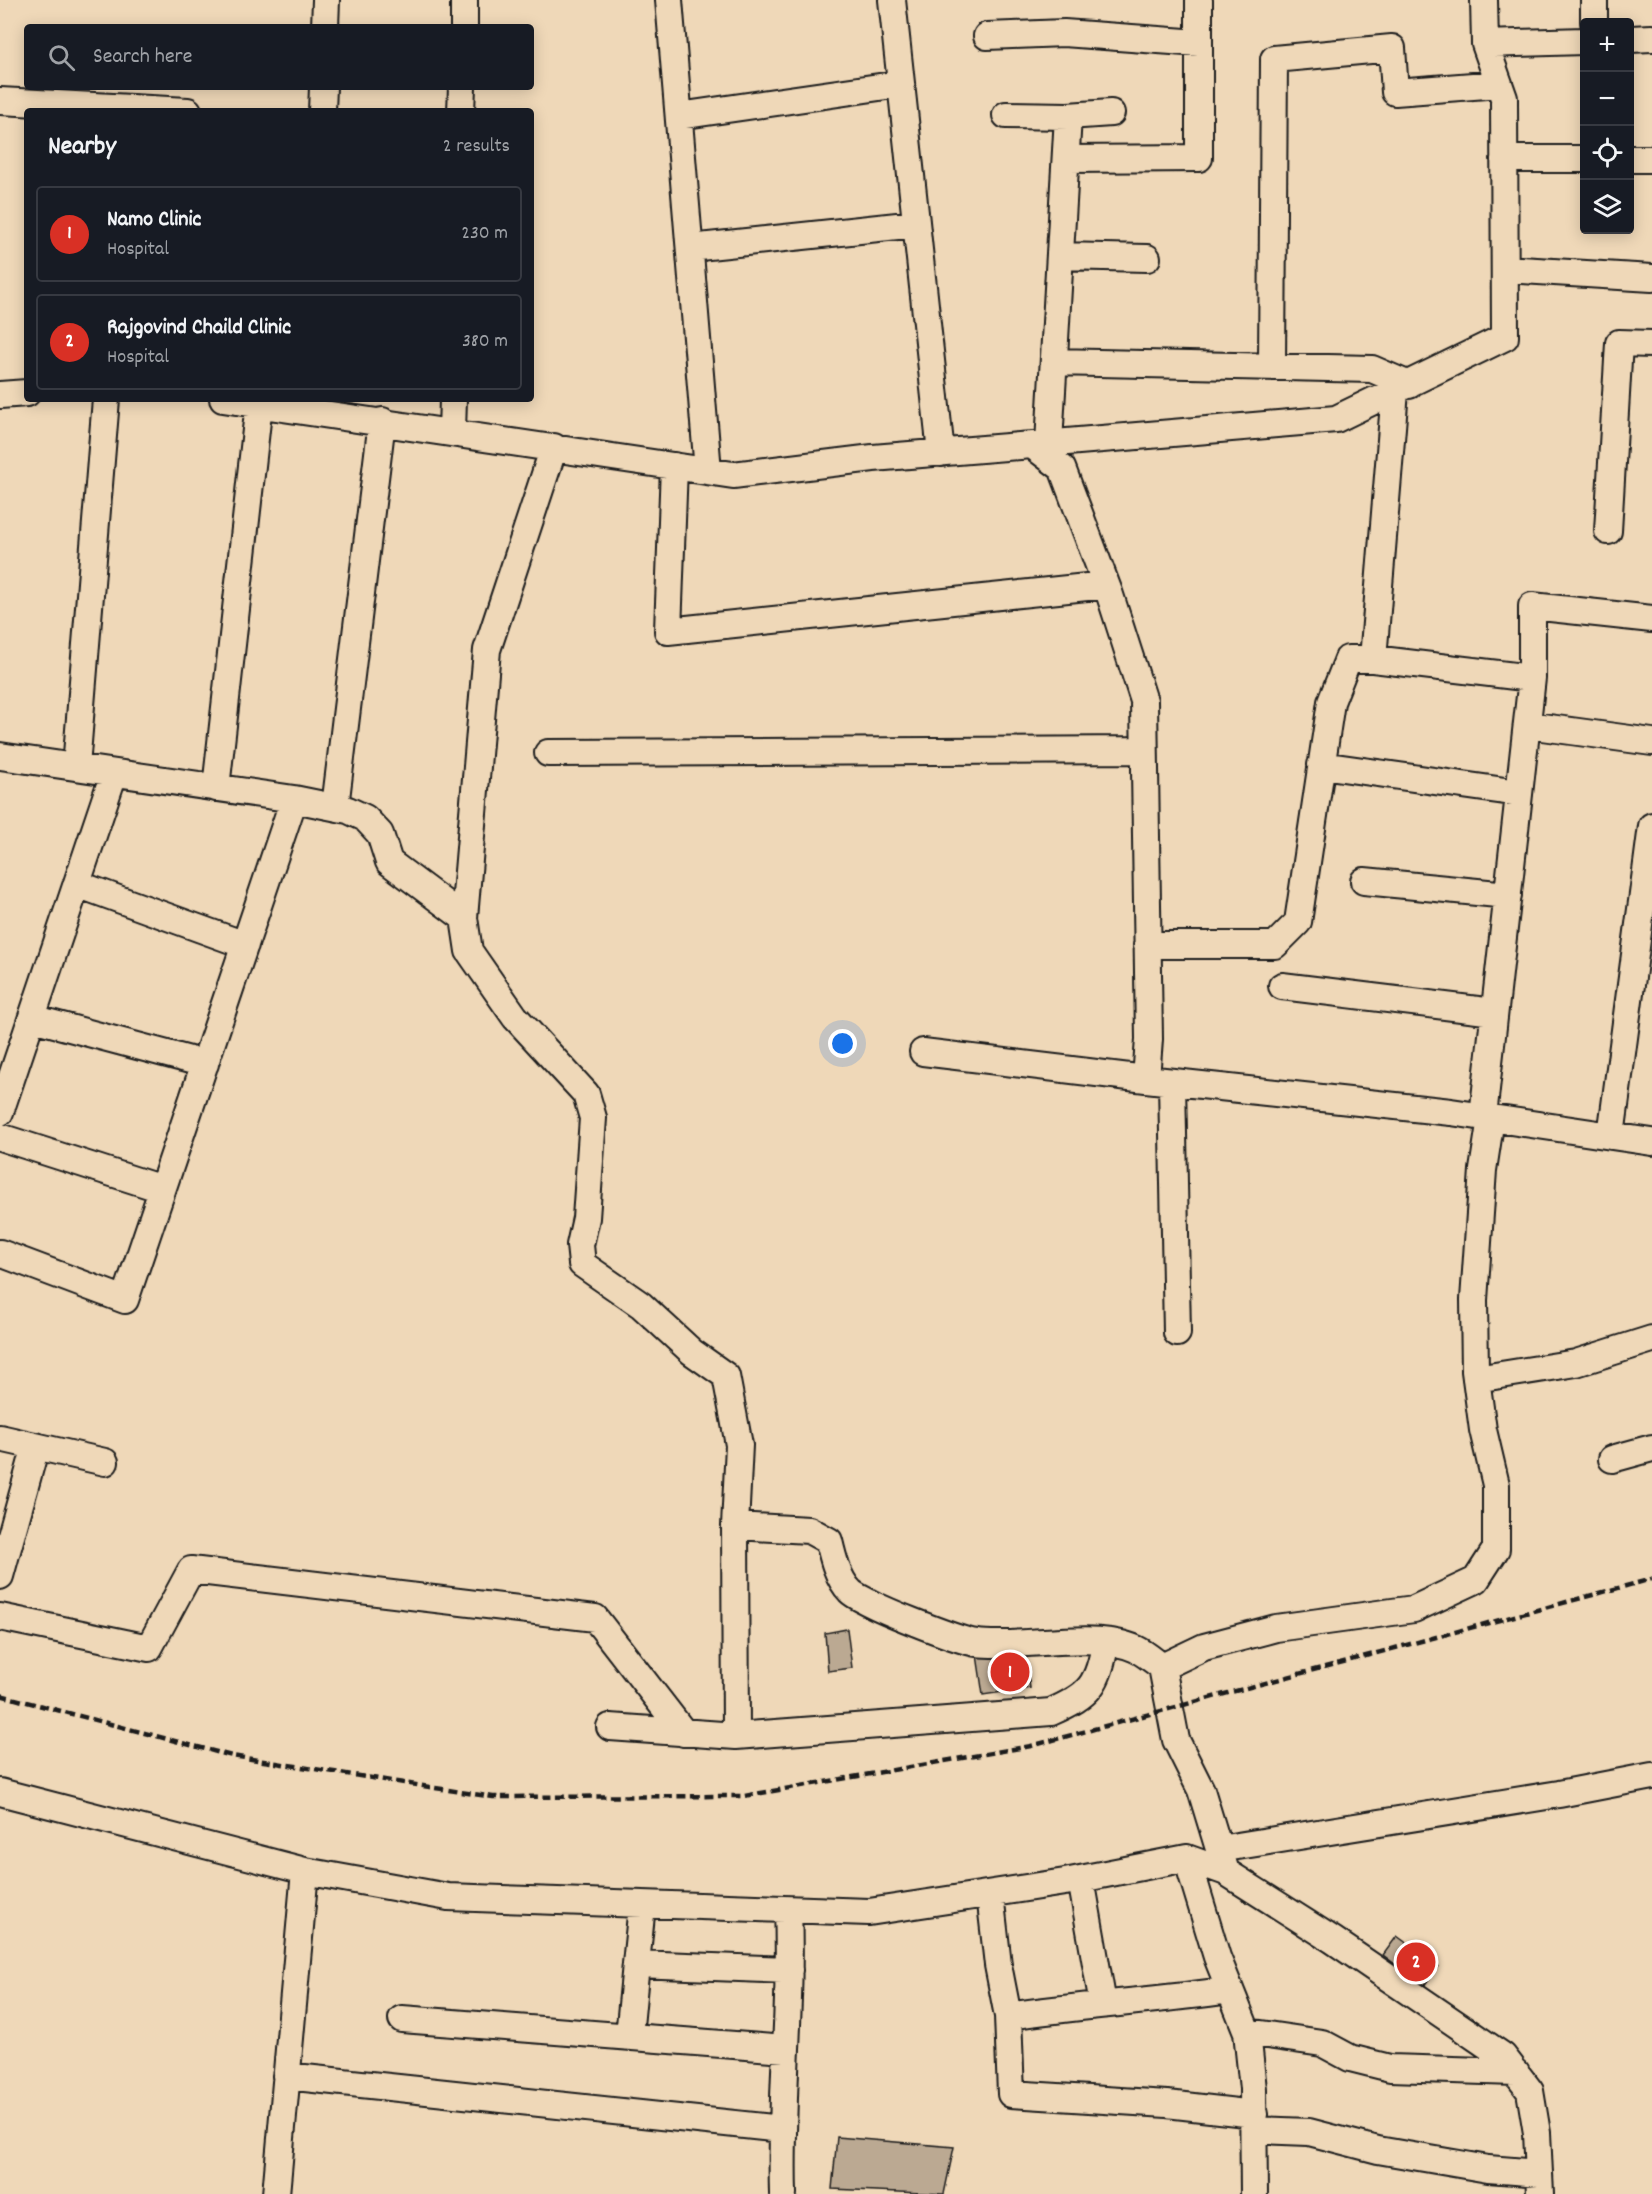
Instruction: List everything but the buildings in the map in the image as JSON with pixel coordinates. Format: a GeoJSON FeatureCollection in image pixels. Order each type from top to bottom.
{"type":"FeatureCollection","features":[{"type":"Feature","properties":{"kind":"street"},"geometry":{"type":"LineString","coordinates":[[325,24],[326,0]]}},
{"type":"Feature","properties":{"kind":"street"},"geometry":{"type":"LineString","coordinates":[[464,0],[464,24]]}},
{"type":"Feature","properties":{"kind":"street"},"geometry":{"type":"LineString","coordinates":[[669,0],[708,471]]}},
{"type":"Feature","properties":{"kind":"street"},"geometry":{"type":"LineString","coordinates":[[892,0],[941,453]]}},
{"type":"Feature","properties":{"kind":"street"},"geometry":{"type":"LineString","coordinates":[[1066,159],[1199,158],[1199,0]]}},
{"type":"Feature","properties":{"kind":"street"},"geometry":{"type":"LineString","coordinates":[[250,402],[317,405],[382,421],[733,475],[941,453],[1336,419],[1505,337],[1504,98],[1485,44],[1484,0]]}},
{"type":"Feature","properties":{"kind":"street"},"geometry":{"type":"LineString","coordinates":[[1594,0],[1594,18]]}},
{"type":"Feature","properties":{"kind":"street"},"geometry":{"type":"LineString","coordinates":[[987,36],[1064,33],[1199,43]]}},
{"type":"Feature","properties":{"kind":"street"},"geometry":{"type":"LineString","coordinates":[[1634,39],[1652,38]]}},
{"type":"Feature","properties":{"kind":"street"},"geometry":{"type":"LineString","coordinates":[[1485,44],[1580,41]]}},
{"type":"Feature","properties":{"kind":"street"},"geometry":{"type":"LineString","coordinates":[[1272,367],[1274,59],[1392,48],[1395,92],[1499,84]]}},
{"type":"Feature","properties":{"kind":"street"},"geometry":{"type":"LineString","coordinates":[[680,116],[900,84]]}},
{"type":"Feature","properties":{"kind":"street"},"geometry":{"type":"LineString","coordinates":[[322,90],[322,108]]}},
{"type":"Feature","properties":{"kind":"street"},"geometry":{"type":"LineString","coordinates":[[461,108],[462,90]]}},
{"type":"Feature","properties":{"kind":"street"},"geometry":{"type":"LineString","coordinates":[[0,101],[132,108]]}},
{"type":"Feature","properties":{"kind":"street"},"geometry":{"type":"LineString","coordinates":[[1006,115],[1068,116],[1112,113]]}},
{"type":"Feature","properties":{"kind":"street"},"geometry":{"type":"LineString","coordinates":[[1040,444],[1054,362],[1068,116]]}},
{"type":"Feature","properties":{"kind":"street"},"geometry":{"type":"LineString","coordinates":[[1504,159],[1580,159]]}},
{"type":"Feature","properties":{"kind":"street"},"geometry":{"type":"LineString","coordinates":[[1634,159],[1652,159]]}},
{"type":"Feature","properties":{"kind":"street"},"geometry":{"type":"LineString","coordinates":[[690,248],[916,224]]}},
{"type":"Feature","properties":{"kind":"street"},"geometry":{"type":"LineString","coordinates":[[1061,256],[1147,258]]}},
{"type":"Feature","properties":{"kind":"street"},"geometry":{"type":"LineString","coordinates":[[1505,269],[1652,278]]}},
{"type":"Feature","properties":{"kind":"street"},"geometry":{"type":"LineString","coordinates":[[1608,531],[1619,343],[1652,344]]}},
{"type":"Feature","properties":{"kind":"street"},"geometry":{"type":"LineString","coordinates":[[1054,362],[1372,369],[1402,388]]}},
{"type":"Feature","properties":{"kind":"street"},"geometry":{"type":"LineString","coordinates":[[1373,658],[1402,388]]}},
{"type":"Feature","properties":{"kind":"street"},"geometry":{"type":"LineString","coordinates":[[0,395],[24,393]]}},
{"type":"Feature","properties":{"kind":"street"},"geometry":{"type":"LineString","coordinates":[[76,767],[106,402]]}},
{"type":"Feature","properties":{"kind":"street"},"geometry":{"type":"LineString","coordinates":[[452,431],[453,402]]}},
{"type":"Feature","properties":{"kind":"street"},"geometry":{"type":"LineString","coordinates":[[216,788],[259,403]]}},
{"type":"Feature","properties":{"kind":"street"},"geometry":{"type":"LineString","coordinates":[[335,807],[382,421]]}},
{"type":"Feature","properties":{"kind":"street"},"geometry":{"type":"LineString","coordinates":[[1040,444],[1062,468],[1106,585],[1144,701],[1149,1039],[1146,1079]]}},
{"type":"Feature","properties":{"kind":"street"},"geometry":{"type":"LineString","coordinates":[[554,447],[487,651],[464,918],[469,951],[515,1017],[586,1094],[594,1119],[586,1218],[580,1245],[582,1264],[641,1305],[692,1352],[726,1376],[739,1445],[735,1526],[735,1736]]}},
{"type":"Feature","properties":{"kind":"street"},"geometry":{"type":"LineString","coordinates":[[674,466],[668,631],[1106,585]]}},
{"type":"Feature","properties":{"kind":"street"},"geometry":{"type":"LineString","coordinates":[[1162,1667],[1204,1647],[1276,1628],[1414,1609],[1476,1580],[1496,1549],[1496,1485],[1483,1430],[1476,1379],[1474,1300],[1494,1012],[1532,678],[1532,606],[1652,619]]}},
{"type":"Feature","properties":{"kind":"street"},"geometry":{"type":"LineString","coordinates":[[1147,945],[1275,945],[1298,922],[1331,702],[1348,659],[1373,658],[1532,678]]}},
{"type":"Feature","properties":{"kind":"street"},"geometry":{"type":"LineString","coordinates":[[1527,725],[1652,742]]}},
{"type":"Feature","properties":{"kind":"street"},"geometry":{"type":"LineString","coordinates":[[548,753],[1143,750]]}},
{"type":"Feature","properties":{"kind":"street"},"geometry":{"type":"LineString","coordinates":[[0,756],[335,807],[365,818],[380,834],[389,862],[464,918]]}},
{"type":"Feature","properties":{"kind":"street"},"geometry":{"type":"LineString","coordinates":[[1321,765],[1519,793]]}},
{"type":"Feature","properties":{"kind":"street"},"geometry":{"type":"LineString","coordinates":[[0,1112],[6,1075],[32,1018],[114,773]]}},
{"type":"Feature","properties":{"kind":"street"},"geometry":{"type":"LineString","coordinates":[[0,1253],[125,1300],[294,799]]}},
{"type":"Feature","properties":{"kind":"street"},"geometry":{"type":"LineString","coordinates":[[1611,1136],[1652,826]]}},
{"type":"Feature","properties":{"kind":"street"},"geometry":{"type":"LineString","coordinates":[[1364,881],[1508,895]]}},
{"type":"Feature","properties":{"kind":"street"},"geometry":{"type":"LineString","coordinates":[[77,884],[245,945]]}},
{"type":"Feature","properties":{"kind":"street"},"geometry":{"type":"LineString","coordinates":[[1282,986],[1494,1012]]}},
{"type":"Feature","properties":{"kind":"street"},"geometry":{"type":"LineString","coordinates":[[32,1018],[205,1064]]}},
{"type":"Feature","properties":{"kind":"street"},"geometry":{"type":"LineString","coordinates":[[923,1052],[1172,1083],[1487,1117],[1652,1142]]}},
{"type":"Feature","properties":{"kind":"street"},"geometry":{"type":"LineString","coordinates":[[1172,1083],[1177,1333]]}},
{"type":"Feature","properties":{"kind":"street"},"geometry":{"type":"LineString","coordinates":[[0,1137],[162,1189]]}},
{"type":"Feature","properties":{"kind":"street"},"geometry":{"type":"LineString","coordinates":[[1476,1379],[1576,1363],[1652,1338]]}},
{"type":"Feature","properties":{"kind":"street"},"geometry":{"type":"LineString","coordinates":[[0,1438],[105,1462]]}},
{"type":"Feature","properties":{"kind":"street"},"geometry":{"type":"LineString","coordinates":[[0,1576],[36,1446]]}},
{"type":"Feature","properties":{"kind":"street"},"geometry":{"type":"LineString","coordinates":[[1612,1459],[1652,1448]]}},
{"type":"Feature","properties":{"kind":"street"},"geometry":{"type":"LineString","coordinates":[[735,1526],[809,1530],[829,1541],[835,1564],[851,1592],[918,1624],[976,1643],[1106,1642],[1135,1648],[1162,1667],[1176,1740],[1202,1790],[1222,1860],[1333,1940],[1503,2056],[1530,2091],[1537,2133],[1540,2183],[1488,2169],[1378,2150],[1309,2132],[1167,2104],[1011,2094],[1008,2016],[998,1965],[990,1894]]}},
{"type":"Feature","properties":{"kind":"street"},"geometry":{"type":"LineString","coordinates":[[0,1617],[149,1648],[191,1570],[595,1618],[684,1733]]}},
{"type":"Feature","properties":{"kind":"street"},"geometry":{"type":"LineString","coordinates":[[610,1727],[735,1736],[1051,1712],[1078,1700],[1099,1677],[1106,1642]]}},
{"type":"Feature","properties":{"kind":"street"},"geometry":{"type":"LineString","coordinates":[[0,1792],[304,1871],[448,1897],[869,1912],[1081,1879],[1187,1858],[1222,1860],[1652,1776]]}},
{"type":"Feature","properties":{"kind":"street"},"geometry":{"type":"LineString","coordinates":[[1187,1858],[1217,1957],[1247,2032],[1254,2122],[1254,2194]]}},
{"type":"Feature","properties":{"kind":"street"},"geometry":{"type":"LineString","coordinates":[[276,2194],[304,1871]]}},
{"type":"Feature","properties":{"kind":"street"},"geometry":{"type":"LineString","coordinates":[[1081,1879],[1104,2004]]}},
{"type":"Feature","properties":{"kind":"street"},"geometry":{"type":"LineString","coordinates":[[630,2026],[642,1905]]}},
{"type":"Feature","properties":{"kind":"street"},"geometry":{"type":"LineString","coordinates":[[783,2194],[782,2129],[789,1970],[788,1910]]}},
{"type":"Feature","properties":{"kind":"street"},"geometry":{"type":"LineString","coordinates":[[636,1964],[789,1970]]}},
{"type":"Feature","properties":{"kind":"street"},"geometry":{"type":"LineString","coordinates":[[1008,2016],[1104,2004],[1152,2001],[1230,1990]]}},
{"type":"Feature","properties":{"kind":"street"},"geometry":{"type":"LineString","coordinates":[[402,2019],[785,2049]]}},
{"type":"Feature","properties":{"kind":"street"},"geometry":{"type":"LineString","coordinates":[[1247,2032],[1322,2043],[1350,2058],[1390,2068],[1516,2072]]}},
{"type":"Feature","properties":{"kind":"street"},"geometry":{"type":"LineString","coordinates":[[286,2076],[782,2129]]}},
{"type":"Feature","properties":{"kind":"railway"},"geometry":{"type":"LineString","coordinates":[[0,1695],[232,1756],[493,1797],[744,1796],[1031,1746],[1652,1579]]}},
{"type":"Feature","properties":{"kind":"place","name":"Namo Clinic"},"geometry":{"type":"Point","coordinates":[1010,1672]}},
{"type":"Feature","properties":{"kind":"place","name":"Rajgovind Chaild Clinic"},"geometry":{"type":"Point","coordinates":[1416,1962]}}]}
